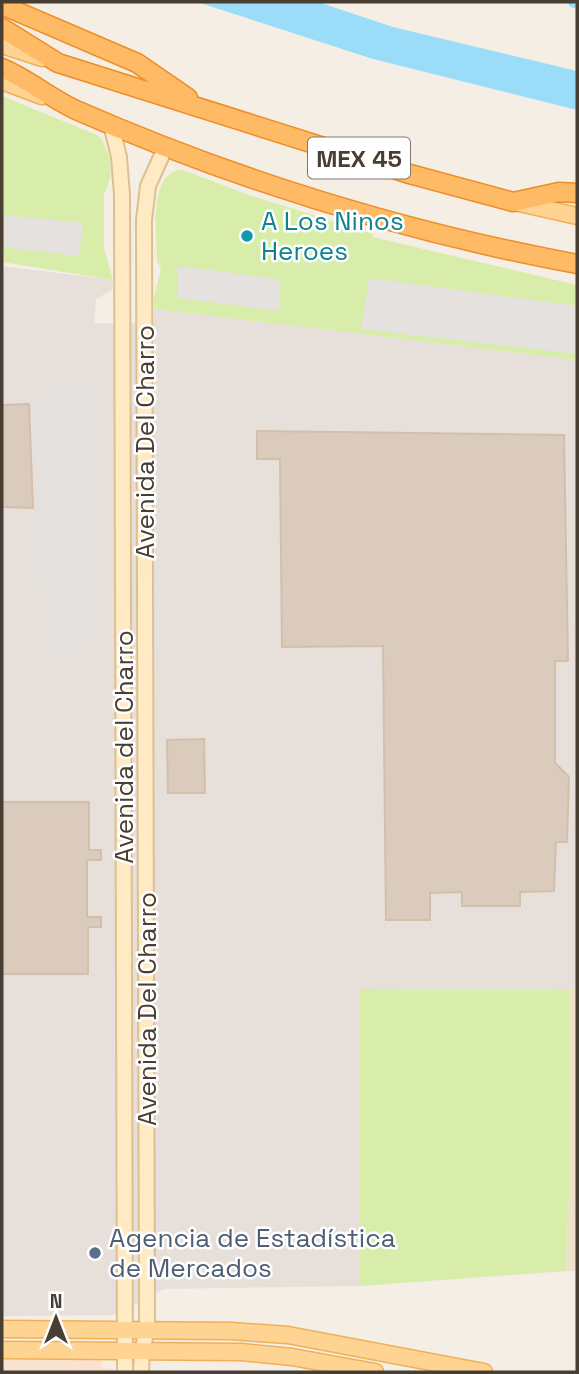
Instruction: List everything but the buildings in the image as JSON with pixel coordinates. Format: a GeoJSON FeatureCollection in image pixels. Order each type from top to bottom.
{"type":"FeatureCollection","features":[{"type":"Feature","properties":{"kind":"highway"},"geometry":{"type":"LineString","coordinates":[[2,5],[137,63],[206,110]]}},
{"type":"Feature","properties":{"kind":"highway"},"geometry":{"type":"LineString","coordinates":[[2,28],[58,63]]}},
{"type":"Feature","properties":{"kind":"highway","name":"MEX 45"},"geometry":{"type":"LineString","coordinates":[[58,63],[406,173],[513,202]]}},
{"type":"Feature","properties":{"kind":"highway"},"geometry":{"type":"LineString","coordinates":[[2,68],[72,108]]}},
{"type":"Feature","properties":{"kind":"highway","name":"MEX 45"},"geometry":{"type":"LineString","coordinates":[[72,108],[166,146],[332,205],[577,264]]}},
{"type":"Feature","properties":{"kind":"highway"},"geometry":{"type":"LineString","coordinates":[[513,202],[559,192],[577,193]]}},
{"type":"Feature","properties":{"kind":"main road","name":"MEX 45"},"geometry":{"type":"LineString","coordinates":[[2,45],[58,63]]}},
{"type":"Feature","properties":{"kind":"main road","name":"MEX 45"},"geometry":{"type":"LineString","coordinates":[[2,81],[72,108]]}},
{"type":"Feature","properties":{"kind":"main road","name":"MEX 45"},"geometry":{"type":"LineString","coordinates":[[513,202],[577,216]]}},
{"type":"Feature","properties":{"kind":"main road"},"geometry":{"type":"LineString","coordinates":[[2,1329],[288,1335],[484,1372]]}},
{"type":"Feature","properties":{"kind":"main road"},"geometry":{"type":"LineString","coordinates":[[45,1329],[45,1350]]}},
{"type":"Feature","properties":{"kind":"main road"},"geometry":{"type":"LineString","coordinates":[[2,1350],[267,1354],[374,1372],[376,1351]]}},
{"type":"Feature","properties":{"kind":"street","name":"Avenida del Charro"},"geometry":{"type":"LineString","coordinates":[[111,124],[119,157],[122,195],[126,1250],[127,1330],[134,1351],[125,1372]]}},
{"type":"Feature","properties":{"kind":"street","name":"Avenida Del Charro"},"geometry":{"type":"LineString","coordinates":[[141,1372],[134,1351],[147,1330],[144,220],[148,186],[166,146]]}},
{"type":"Feature","properties":{"kind":"street"},"geometry":{"type":"LineString","coordinates":[[126,1250],[147,1249]]}},
{"type":"Feature","properties":{"kind":"shaded area"},"geometry":{"type":"Polygon","coordinates":[[[2,215],[83,223],[79,256],[2,247],[2,215]]]}},
{"type":"Feature","properties":{"kind":"shaded area"},"geometry":{"type":"Polygon","coordinates":[[[2,266],[113,280],[112,290],[96,299],[94,323],[154,323],[154,309],[577,360],[577,990],[359,989],[360,1286],[164,1289],[114,1315],[2,1316],[2,266]]]}},
{"type":"Feature","properties":{"kind":"shaded area"},"geometry":{"type":"Polygon","coordinates":[[[178,266],[280,279],[280,311],[178,298],[178,266]]]}},
{"type":"Feature","properties":{"kind":"shaded area"},"geometry":{"type":"Polygon","coordinates":[[[369,278],[577,306],[577,354],[361,329],[369,278]]]}},
{"type":"Feature","properties":{"kind":"shaded area"},"geometry":{"type":"Polygon","coordinates":[[[36,390],[97,391],[100,647],[40,649],[36,390]]]}},
{"type":"Feature","properties":{"kind":"shaded area"},"geometry":{"type":"Polygon","coordinates":[[[569,990],[577,990],[577,1271],[566,1271],[569,1187],[569,990]]]}},
{"type":"Feature","properties":{"kind":"shaded area"},"geometry":{"type":"Polygon","coordinates":[[[2,1360],[102,1360],[102,1367],[117,1372],[2,1372],[2,1360]]]}},
{"type":"Feature","properties":{"kind":"green space"},"geometry":{"type":"Polygon","coordinates":[[[2,96],[97,135],[102,140],[109,156],[111,176],[104,195],[104,248],[113,280],[2,262],[2,96]]]}},
{"type":"Feature","properties":{"kind":"green space"},"geometry":{"type":"Polygon","coordinates":[[[177,170],[373,234],[372,237],[577,285],[577,360],[154,309],[161,269],[157,261],[158,197],[168,176],[177,170]]]}},
{"type":"Feature","properties":{"kind":"green space"},"geometry":{"type":"Polygon","coordinates":[[[359,989],[569,990],[569,1187],[566,1271],[360,1286],[359,989]]]}},
{"type":"Feature","properties":{"kind":"water"},"geometry":{"type":"Polygon","coordinates":[[[197,2],[318,2],[393,27],[577,71],[577,110],[373,59],[197,2]]]}},
{"type":"Feature","properties":{"kind":"place","name":"A Los Ninos Heroes"},"geometry":{"type":"Point","coordinates":[247,236]}},
{"type":"Feature","properties":{"kind":"place","name":"Agencia de Estadística de Mercados"},"geometry":{"type":"Point","coordinates":[95,1253]}}]}
